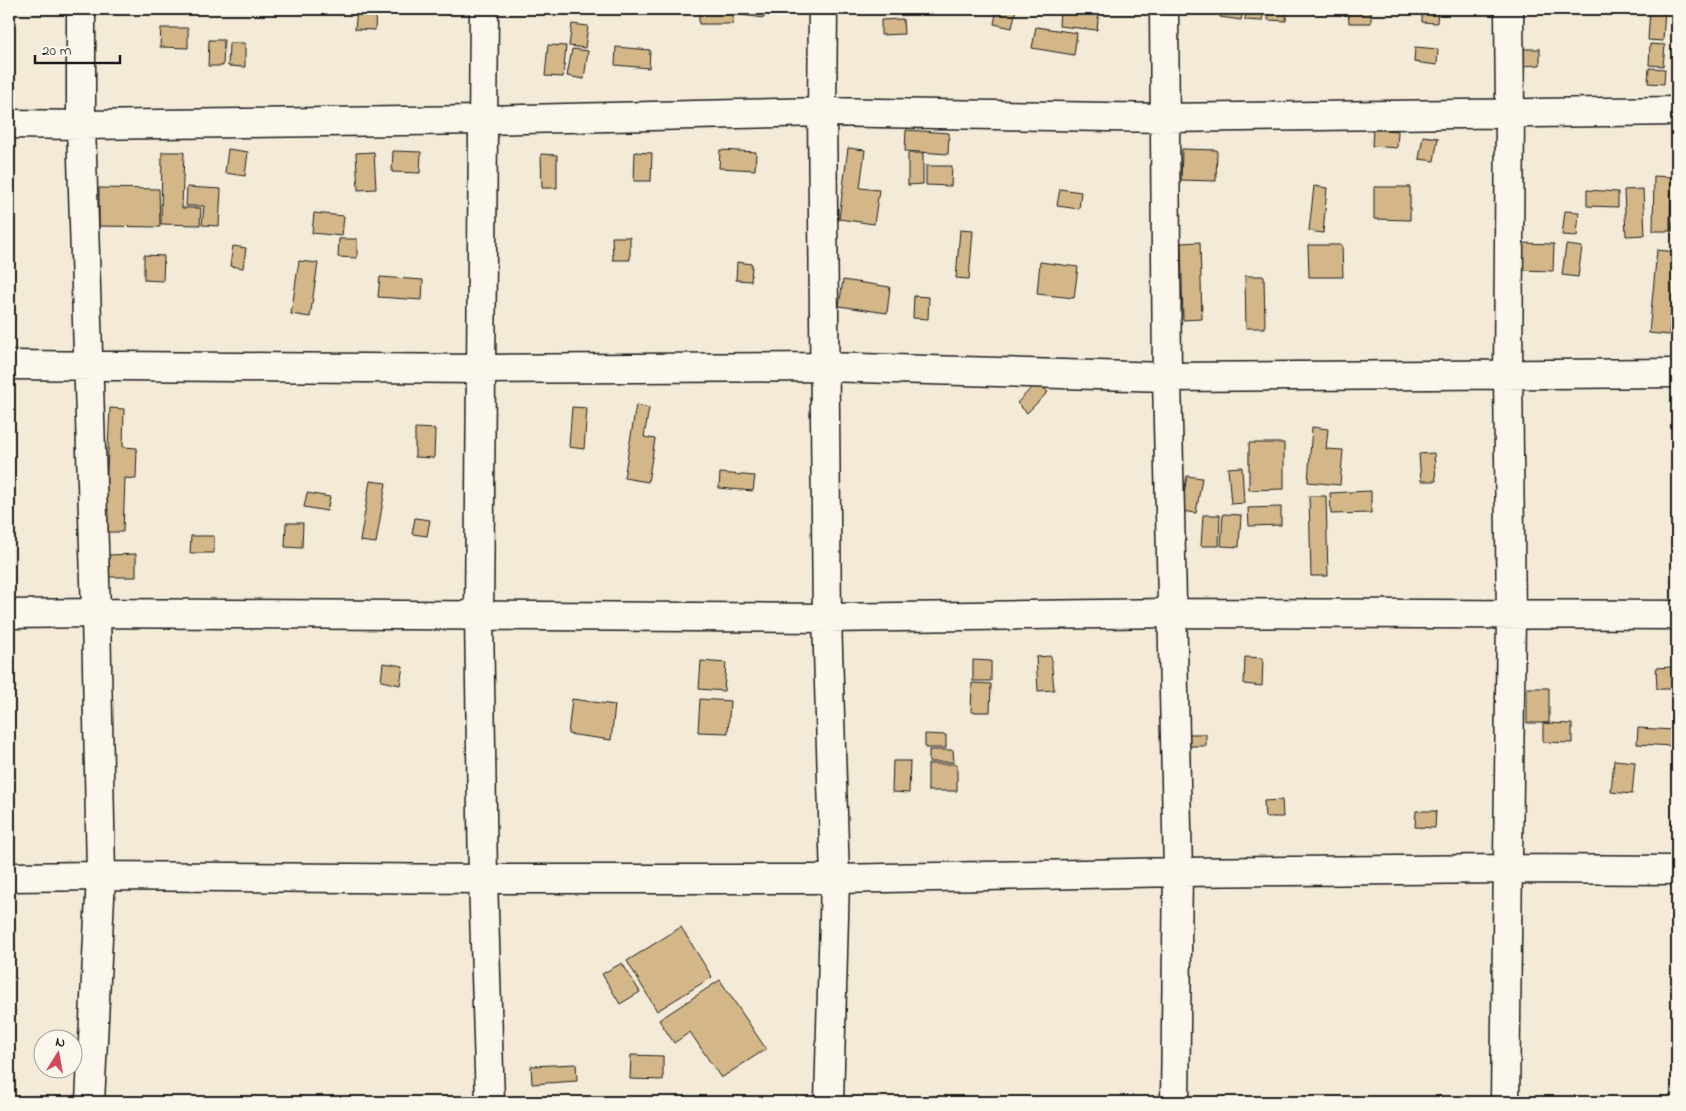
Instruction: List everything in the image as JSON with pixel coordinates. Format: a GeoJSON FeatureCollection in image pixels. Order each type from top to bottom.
{"type":"FeatureCollection","features":[{"type":"Feature","properties":{"kind":"street"},"geometry":{"type":"LineString","coordinates":[[81,9],[81,125],[96,613],[101,876],[90,1102]]}},
{"type":"Feature","properties":{"kind":"street"},"geometry":{"type":"LineString","coordinates":[[484,9],[479,616],[483,879],[490,1102]]}},
{"type":"Feature","properties":{"kind":"street"},"geometry":{"type":"LineString","coordinates":[[823,9],[822,112],[827,618],[835,879],[829,1102]]}},
{"type":"Feature","properties":{"kind":"street"},"geometry":{"type":"LineString","coordinates":[[1164,9],[1167,377],[1178,872],[1175,1102]]}},
{"type":"Feature","properties":{"kind":"street"},"geometry":{"type":"LineString","coordinates":[[1505,1102],[1511,614],[1508,375],[1509,9]]}},
{"type":"Feature","properties":{"kind":"street"},"geometry":{"type":"LineString","coordinates":[[9,124],[81,125],[484,120],[822,112],[1164,118],[1677,111]]}},
{"type":"Feature","properties":{"kind":"street"},"geometry":{"type":"LineString","coordinates":[[9,365],[480,369],[824,367],[1167,377],[1677,373]]}},
{"type":"Feature","properties":{"kind":"street"},"geometry":{"type":"LineString","coordinates":[[9,614],[827,618],[1172,613],[1677,615]]}},
{"type":"Feature","properties":{"kind":"street"},"geometry":{"type":"LineString","coordinates":[[9,877],[835,879],[1178,872],[1507,869],[1677,870]]}},
{"type":"Feature","properties":{"kind":"building"},"geometry":{"type":"Polygon","coordinates":[[[357,9],[376,9],[375,30],[355,29],[357,9]]]}},
{"type":"Feature","properties":{"kind":"building"},"geometry":{"type":"Polygon","coordinates":[[[699,9],[733,9],[733,24],[699,24],[699,9]]]}},
{"type":"Feature","properties":{"kind":"building"},"geometry":{"type":"Polygon","coordinates":[[[736,9],[765,9],[764,18],[735,14],[736,9]]]}},
{"type":"Feature","properties":{"kind":"building"},"geometry":{"type":"Polygon","coordinates":[[[997,9],[1016,9],[1012,28],[994,24],[997,9]]]}},
{"type":"Feature","properties":{"kind":"building"},"geometry":{"type":"Polygon","coordinates":[[[1060,9],[1099,9],[1097,30],[1059,26],[1060,9]]]}},
{"type":"Feature","properties":{"kind":"building"},"geometry":{"type":"Polygon","coordinates":[[[1221,9],[1243,9],[1241,20],[1220,17],[1221,9]]]}},
{"type":"Feature","properties":{"kind":"building"},"geometry":{"type":"Polygon","coordinates":[[[1246,9],[1264,9],[1262,21],[1245,20],[1246,9]]]}},
{"type":"Feature","properties":{"kind":"building"},"geometry":{"type":"Polygon","coordinates":[[[1268,9],[1287,9],[1286,21],[1268,20],[1268,9]]]}},
{"type":"Feature","properties":{"kind":"building"},"geometry":{"type":"Polygon","coordinates":[[[1348,9],[1371,9],[1371,23],[1349,23],[1348,9]]]}},
{"type":"Feature","properties":{"kind":"building"},"geometry":{"type":"Polygon","coordinates":[[[1422,9],[1438,9],[1437,23],[1422,22],[1422,9]]]}},
{"type":"Feature","properties":{"kind":"building"},"geometry":{"type":"Polygon","coordinates":[[[1566,9],[1598,9],[1598,14],[1566,9]]]}},
{"type":"Feature","properties":{"kind":"building"},"geometry":{"type":"Polygon","coordinates":[[[1650,9],[1665,9],[1663,41],[1648,40],[1650,9]]]}},
{"type":"Feature","properties":{"kind":"building"},"geometry":{"type":"Polygon","coordinates":[[[903,19],[904,34],[881,35],[881,20],[903,19]]]}},
{"type":"Feature","properties":{"kind":"building"},"geometry":{"type":"Polygon","coordinates":[[[572,24],[588,26],[585,48],[569,46],[572,24]]]}},
{"type":"Feature","properties":{"kind":"building"},"geometry":{"type":"Polygon","coordinates":[[[1036,27],[1077,33],[1074,55],[1032,48],[1036,27]]]}},
{"type":"Feature","properties":{"kind":"building"},"geometry":{"type":"Polygon","coordinates":[[[161,28],[188,28],[188,48],[160,47],[161,28]]]}},
{"type":"Feature","properties":{"kind":"building"},"geometry":{"type":"Polygon","coordinates":[[[209,40],[224,40],[223,66],[208,66],[209,40]]]}},
{"type":"Feature","properties":{"kind":"building"},"geometry":{"type":"Polygon","coordinates":[[[229,43],[245,43],[245,67],[228,66],[229,43]]]}},
{"type":"Feature","properties":{"kind":"building"},"geometry":{"type":"Polygon","coordinates":[[[1650,44],[1665,45],[1663,66],[1649,65],[1650,44]]]}},
{"type":"Feature","properties":{"kind":"building"},"geometry":{"type":"Polygon","coordinates":[[[548,45],[566,46],[563,77],[545,76],[548,45]]]}},
{"type":"Feature","properties":{"kind":"building"},"geometry":{"type":"Polygon","coordinates":[[[616,47],[650,50],[649,68],[615,65],[616,47]]]}},
{"type":"Feature","properties":{"kind":"building"},"geometry":{"type":"Polygon","coordinates":[[[1415,47],[1438,49],[1437,65],[1414,62],[1415,47]]]}},
{"type":"Feature","properties":{"kind":"building"},"geometry":{"type":"Polygon","coordinates":[[[572,49],[588,51],[584,79],[567,76],[572,49]]]}},
{"type":"Feature","properties":{"kind":"building"},"geometry":{"type":"Polygon","coordinates":[[[1522,49],[1540,49],[1540,65],[1522,66],[1522,49]]]}},
{"type":"Feature","properties":{"kind":"building"},"geometry":{"type":"Polygon","coordinates":[[[1649,68],[1665,69],[1664,84],[1648,83],[1649,68]]]}},
{"type":"Feature","properties":{"kind":"building"},"geometry":{"type":"Polygon","coordinates":[[[1373,129],[1398,131],[1397,148],[1372,146],[1373,129]]]}},
{"type":"Feature","properties":{"kind":"building"},"geometry":{"type":"Polygon","coordinates":[[[906,130],[949,133],[948,154],[905,151],[906,130]]]}},
{"type":"Feature","properties":{"kind":"building"},"geometry":{"type":"Polygon","coordinates":[[[1423,136],[1438,138],[1434,161],[1419,159],[1423,136]]]}},
{"type":"Feature","properties":{"kind":"building"},"geometry":{"type":"Polygon","coordinates":[[[848,148],[865,150],[860,188],[879,190],[874,224],[839,219],[848,148]]]}},
{"type":"Feature","properties":{"kind":"building"},"geometry":{"type":"Polygon","coordinates":[[[228,149],[248,152],[245,176],[225,173],[228,149]]]}},
{"type":"Feature","properties":{"kind":"building"},"geometry":{"type":"Polygon","coordinates":[[[1182,149],[1217,150],[1216,181],[1181,180],[1182,149]]]}},
{"type":"Feature","properties":{"kind":"building"},"geometry":{"type":"Polygon","coordinates":[[[720,150],[756,152],[755,170],[719,168],[720,150]]]}},
{"type":"Feature","properties":{"kind":"building"},"geometry":{"type":"Polygon","coordinates":[[[393,151],[421,152],[420,173],[392,172],[393,151]]]}},
{"type":"Feature","properties":{"kind":"building"},"geometry":{"type":"Polygon","coordinates":[[[162,152],[184,152],[182,208],[201,208],[200,225],[161,224],[162,152]]]}},
{"type":"Feature","properties":{"kind":"building"},"geometry":{"type":"Polygon","coordinates":[[[374,152],[376,189],[358,190],[356,153],[374,152]]]}},
{"type":"Feature","properties":{"kind":"building"},"geometry":{"type":"Polygon","coordinates":[[[635,152],[652,153],[651,181],[634,181],[635,152]]]}},
{"type":"Feature","properties":{"kind":"building"},"geometry":{"type":"Polygon","coordinates":[[[908,153],[923,153],[923,184],[908,185],[908,153]]]}},
{"type":"Feature","properties":{"kind":"building"},"geometry":{"type":"Polygon","coordinates":[[[541,154],[557,155],[557,188],[542,188],[541,154]]]}},
{"type":"Feature","properties":{"kind":"building"},"geometry":{"type":"Polygon","coordinates":[[[926,166],[952,166],[951,186],[926,185],[926,166]]]}},
{"type":"Feature","properties":{"kind":"building"},"geometry":{"type":"Polygon","coordinates":[[[1654,176],[1671,177],[1670,231],[1653,231],[1654,176]]]}},
{"type":"Feature","properties":{"kind":"building"},"geometry":{"type":"Polygon","coordinates":[[[1314,186],[1327,188],[1323,233],[1309,231],[1314,186]]]}},
{"type":"Feature","properties":{"kind":"building"},"geometry":{"type":"Polygon","coordinates":[[[187,187],[221,189],[219,226],[202,225],[204,206],[186,206],[187,187]]]}},
{"type":"Feature","properties":{"kind":"building"},"geometry":{"type":"Polygon","coordinates":[[[1374,187],[1410,187],[1410,220],[1374,219],[1374,187]]]}},
{"type":"Feature","properties":{"kind":"building"},"geometry":{"type":"Polygon","coordinates":[[[99,188],[159,189],[160,227],[99,226],[99,188]]]}},
{"type":"Feature","properties":{"kind":"building"},"geometry":{"type":"Polygon","coordinates":[[[1060,189],[1081,192],[1079,209],[1057,206],[1060,189]]]}},
{"type":"Feature","properties":{"kind":"building"},"geometry":{"type":"Polygon","coordinates":[[[1643,189],[1645,235],[1626,236],[1624,190],[1643,189]]]}},
{"type":"Feature","properties":{"kind":"building"},"geometry":{"type":"Polygon","coordinates":[[[1587,190],[1618,192],[1618,207],[1587,206],[1587,190]]]}},
{"type":"Feature","properties":{"kind":"building"},"geometry":{"type":"Polygon","coordinates":[[[1675,209],[1677,210],[1677,230],[1672,230],[1675,209]]]}},
{"type":"Feature","properties":{"kind":"building"},"geometry":{"type":"Polygon","coordinates":[[[1565,211],[1579,212],[1577,236],[1562,235],[1565,211]]]}},
{"type":"Feature","properties":{"kind":"building"},"geometry":{"type":"Polygon","coordinates":[[[314,213],[344,216],[342,236],[312,233],[314,213]]]}},
{"type":"Feature","properties":{"kind":"building"},"geometry":{"type":"Polygon","coordinates":[[[960,230],[973,231],[969,279],[956,278],[960,230]]]}},
{"type":"Feature","properties":{"kind":"building"},"geometry":{"type":"Polygon","coordinates":[[[612,237],[630,237],[630,260],[613,260],[612,237]]]}},
{"type":"Feature","properties":{"kind":"building"},"geometry":{"type":"Polygon","coordinates":[[[339,239],[357,239],[357,258],[338,257],[339,239]]]}},
{"type":"Feature","properties":{"kind":"building"},"geometry":{"type":"Polygon","coordinates":[[[1200,242],[1202,319],[1183,320],[1181,243],[1200,242]]]}},
{"type":"Feature","properties":{"kind":"building"},"geometry":{"type":"Polygon","coordinates":[[[1520,243],[1554,244],[1553,271],[1519,270],[1520,243]]]}},
{"type":"Feature","properties":{"kind":"building"},"geometry":{"type":"Polygon","coordinates":[[[1308,245],[1342,245],[1343,277],[1309,277],[1308,245]]]}},
{"type":"Feature","properties":{"kind":"building"},"geometry":{"type":"Polygon","coordinates":[[[1566,245],[1582,247],[1578,277],[1562,275],[1566,245]]]}},
{"type":"Feature","properties":{"kind":"building"},"geometry":{"type":"Polygon","coordinates":[[[233,246],[246,248],[243,268],[230,266],[233,246]]]}},
{"type":"Feature","properties":{"kind":"building"},"geometry":{"type":"Polygon","coordinates":[[[1657,250],[1677,252],[1669,335],[1649,333],[1657,250]]]}},
{"type":"Feature","properties":{"kind":"building"},"geometry":{"type":"Polygon","coordinates":[[[144,255],[164,256],[163,281],[144,280],[144,255]]]}},
{"type":"Feature","properties":{"kind":"building"},"geometry":{"type":"Polygon","coordinates":[[[299,261],[318,263],[310,317],[291,314],[299,261]]]}},
{"type":"Feature","properties":{"kind":"building"},"geometry":{"type":"Polygon","coordinates":[[[737,262],[752,264],[751,281],[736,280],[737,262]]]}},
{"type":"Feature","properties":{"kind":"building"},"geometry":{"type":"Polygon","coordinates":[[[1040,262],[1078,267],[1074,298],[1037,294],[1040,262]]]}},
{"type":"Feature","properties":{"kind":"building"},"geometry":{"type":"Polygon","coordinates":[[[1245,276],[1264,276],[1265,328],[1246,328],[1245,276]]]}},
{"type":"Feature","properties":{"kind":"building"},"geometry":{"type":"Polygon","coordinates":[[[380,277],[423,280],[422,300],[378,297],[380,277]]]}},
{"type":"Feature","properties":{"kind":"building"},"geometry":{"type":"Polygon","coordinates":[[[843,280],[890,287],[887,313],[839,306],[843,280]]]}},
{"type":"Feature","properties":{"kind":"building"},"geometry":{"type":"Polygon","coordinates":[[[914,296],[929,297],[928,319],[913,318],[914,296]]]}},
{"type":"Feature","properties":{"kind":"building"},"geometry":{"type":"Polygon","coordinates":[[[1037,382],[1048,392],[1027,413],[1017,403],[1037,382]]]}},
{"type":"Feature","properties":{"kind":"building"},"geometry":{"type":"Polygon","coordinates":[[[636,405],[649,408],[644,437],[655,439],[648,482],[624,478],[636,405]]]}},
{"type":"Feature","properties":{"kind":"building"},"geometry":{"type":"Polygon","coordinates":[[[572,407],[587,408],[584,449],[569,447],[572,407]]]}},
{"type":"Feature","properties":{"kind":"building"},"geometry":{"type":"Polygon","coordinates":[[[110,408],[124,409],[123,447],[137,448],[136,479],[125,478],[123,532],[104,532],[110,408]]]}},
{"type":"Feature","properties":{"kind":"building"},"geometry":{"type":"Polygon","coordinates":[[[1312,427],[1328,429],[1326,449],[1343,450],[1340,485],[1308,482],[1312,427]]]}},
{"type":"Feature","properties":{"kind":"building"},"geometry":{"type":"Polygon","coordinates":[[[415,428],[435,429],[434,458],[415,457],[415,428]]]}},
{"type":"Feature","properties":{"kind":"building"},"geometry":{"type":"Polygon","coordinates":[[[1249,443],[1284,443],[1284,489],[1249,490],[1249,443]]]}},
{"type":"Feature","properties":{"kind":"building"},"geometry":{"type":"Polygon","coordinates":[[[1434,453],[1436,481],[1421,481],[1419,454],[1434,453]]]}},
{"type":"Feature","properties":{"kind":"building"},"geometry":{"type":"Polygon","coordinates":[[[1242,467],[1244,503],[1231,504],[1228,468],[1242,467]]]}},
{"type":"Feature","properties":{"kind":"building"},"geometry":{"type":"Polygon","coordinates":[[[720,473],[755,476],[753,491],[719,488],[720,473]]]}},
{"type":"Feature","properties":{"kind":"building"},"geometry":{"type":"Polygon","coordinates":[[[1187,476],[1202,478],[1196,513],[1181,511],[1187,476]]]}},
{"type":"Feature","properties":{"kind":"building"},"geometry":{"type":"Polygon","coordinates":[[[370,481],[386,483],[376,543],[360,541],[370,481]]]}},
{"type":"Feature","properties":{"kind":"building"},"geometry":{"type":"Polygon","coordinates":[[[1371,491],[1371,513],[1331,514],[1330,493],[1371,491]]]}},
{"type":"Feature","properties":{"kind":"building"},"geometry":{"type":"Polygon","coordinates":[[[307,493],[330,497],[327,511],[304,507],[307,493]]]}},
{"type":"Feature","properties":{"kind":"building"},"geometry":{"type":"Polygon","coordinates":[[[1309,496],[1326,496],[1328,576],[1311,576],[1309,496]]]}},
{"type":"Feature","properties":{"kind":"building"},"geometry":{"type":"Polygon","coordinates":[[[1281,507],[1281,525],[1249,526],[1248,508],[1281,507]]]}},
{"type":"Feature","properties":{"kind":"building"},"geometry":{"type":"Polygon","coordinates":[[[1223,514],[1241,515],[1239,547],[1221,546],[1223,514]]]}},
{"type":"Feature","properties":{"kind":"building"},"geometry":{"type":"Polygon","coordinates":[[[1203,515],[1220,515],[1219,546],[1201,546],[1203,515]]]}},
{"type":"Feature","properties":{"kind":"building"},"geometry":{"type":"Polygon","coordinates":[[[415,518],[430,520],[427,536],[412,534],[415,518]]]}},
{"type":"Feature","properties":{"kind":"building"},"geometry":{"type":"Polygon","coordinates":[[[286,523],[303,523],[302,548],[285,547],[286,523]]]}},
{"type":"Feature","properties":{"kind":"building"},"geometry":{"type":"Polygon","coordinates":[[[191,536],[214,536],[214,553],[190,553],[191,536]]]}},
{"type":"Feature","properties":{"kind":"building"},"geometry":{"type":"Polygon","coordinates":[[[136,554],[136,577],[109,577],[108,555],[136,554]]]}},
{"type":"Feature","properties":{"kind":"building"},"geometry":{"type":"Polygon","coordinates":[[[1051,656],[1054,690],[1038,691],[1036,657],[1051,656]]]}},
{"type":"Feature","properties":{"kind":"building"},"geometry":{"type":"Polygon","coordinates":[[[1245,657],[1263,658],[1262,686],[1244,684],[1245,657]]]}},
{"type":"Feature","properties":{"kind":"building"},"geometry":{"type":"Polygon","coordinates":[[[973,660],[991,661],[991,681],[973,681],[973,660]]]}},
{"type":"Feature","properties":{"kind":"building"},"geometry":{"type":"Polygon","coordinates":[[[701,661],[726,663],[724,691],[699,689],[701,661]]]}},
{"type":"Feature","properties":{"kind":"building"},"geometry":{"type":"Polygon","coordinates":[[[383,663],[403,666],[400,685],[381,681],[383,663]]]}},
{"type":"Feature","properties":{"kind":"building"},"geometry":{"type":"Polygon","coordinates":[[[1672,667],[1673,689],[1657,689],[1656,668],[1672,667]]]}},
{"type":"Feature","properties":{"kind":"building"},"geometry":{"type":"Polygon","coordinates":[[[972,683],[991,684],[990,712],[971,712],[972,683]]]}},
{"type":"Feature","properties":{"kind":"building"},"geometry":{"type":"Polygon","coordinates":[[[1527,688],[1549,688],[1549,723],[1527,723],[1527,688]]]}},
{"type":"Feature","properties":{"kind":"building"},"geometry":{"type":"Polygon","coordinates":[[[572,699],[615,705],[611,740],[568,734],[572,699]]]}},
{"type":"Feature","properties":{"kind":"building"},"geometry":{"type":"Polygon","coordinates":[[[700,699],[730,701],[728,733],[698,732],[700,699]]]}},
{"type":"Feature","properties":{"kind":"building"},"geometry":{"type":"Polygon","coordinates":[[[1543,723],[1572,724],[1572,743],[1543,742],[1543,723]]]}},
{"type":"Feature","properties":{"kind":"building"},"geometry":{"type":"Polygon","coordinates":[[[1676,724],[1677,745],[1674,745],[1676,724]]]}},
{"type":"Feature","properties":{"kind":"building"},"geometry":{"type":"Polygon","coordinates":[[[1638,728],[1674,730],[1673,746],[1637,744],[1638,728]]]}},
{"type":"Feature","properties":{"kind":"building"},"geometry":{"type":"Polygon","coordinates":[[[925,734],[946,735],[946,748],[925,748],[925,734]]]}},
{"type":"Feature","properties":{"kind":"building"},"geometry":{"type":"Polygon","coordinates":[[[1184,734],[1206,734],[1206,746],[1183,746],[1184,734]]]}},
{"type":"Feature","properties":{"kind":"building"},"geometry":{"type":"Polygon","coordinates":[[[929,750],[953,750],[954,762],[929,762],[929,750]]]}},
{"type":"Feature","properties":{"kind":"building"},"geometry":{"type":"Polygon","coordinates":[[[1614,760],[1635,762],[1632,794],[1611,792],[1614,760]]]}},
{"type":"Feature","properties":{"kind":"building"},"geometry":{"type":"Polygon","coordinates":[[[893,761],[910,761],[909,793],[892,792],[893,761]]]}},
{"type":"Feature","properties":{"kind":"building"},"geometry":{"type":"Polygon","coordinates":[[[928,764],[957,764],[957,791],[928,791],[928,764]]]}},
{"type":"Feature","properties":{"kind":"building"},"geometry":{"type":"Polygon","coordinates":[[[1282,800],[1283,817],[1265,817],[1264,801],[1282,800]]]}},
{"type":"Feature","properties":{"kind":"building"},"geometry":{"type":"Polygon","coordinates":[[[1416,811],[1436,811],[1435,828],[1415,827],[1416,811]]]}},
{"type":"Feature","properties":{"kind":"building"},"geometry":{"type":"Polygon","coordinates":[[[681,927],[712,977],[657,1011],[627,961],[681,927]]]}},
{"type":"Feature","properties":{"kind":"building"},"geometry":{"type":"Polygon","coordinates":[[[622,963],[640,992],[620,1004],[602,974],[622,963]]]}},
{"type":"Feature","properties":{"kind":"building"},"geometry":{"type":"Polygon","coordinates":[[[720,980],[766,1049],[721,1078],[690,1032],[674,1043],[659,1020],[720,980]]]}},
{"type":"Feature","properties":{"kind":"building"},"geometry":{"type":"Polygon","coordinates":[[[631,1055],[663,1056],[663,1080],[630,1079],[631,1055]]]}},
{"type":"Feature","properties":{"kind":"building"},"geometry":{"type":"Polygon","coordinates":[[[576,1064],[577,1081],[532,1084],[531,1066],[576,1064]]]}}]}
